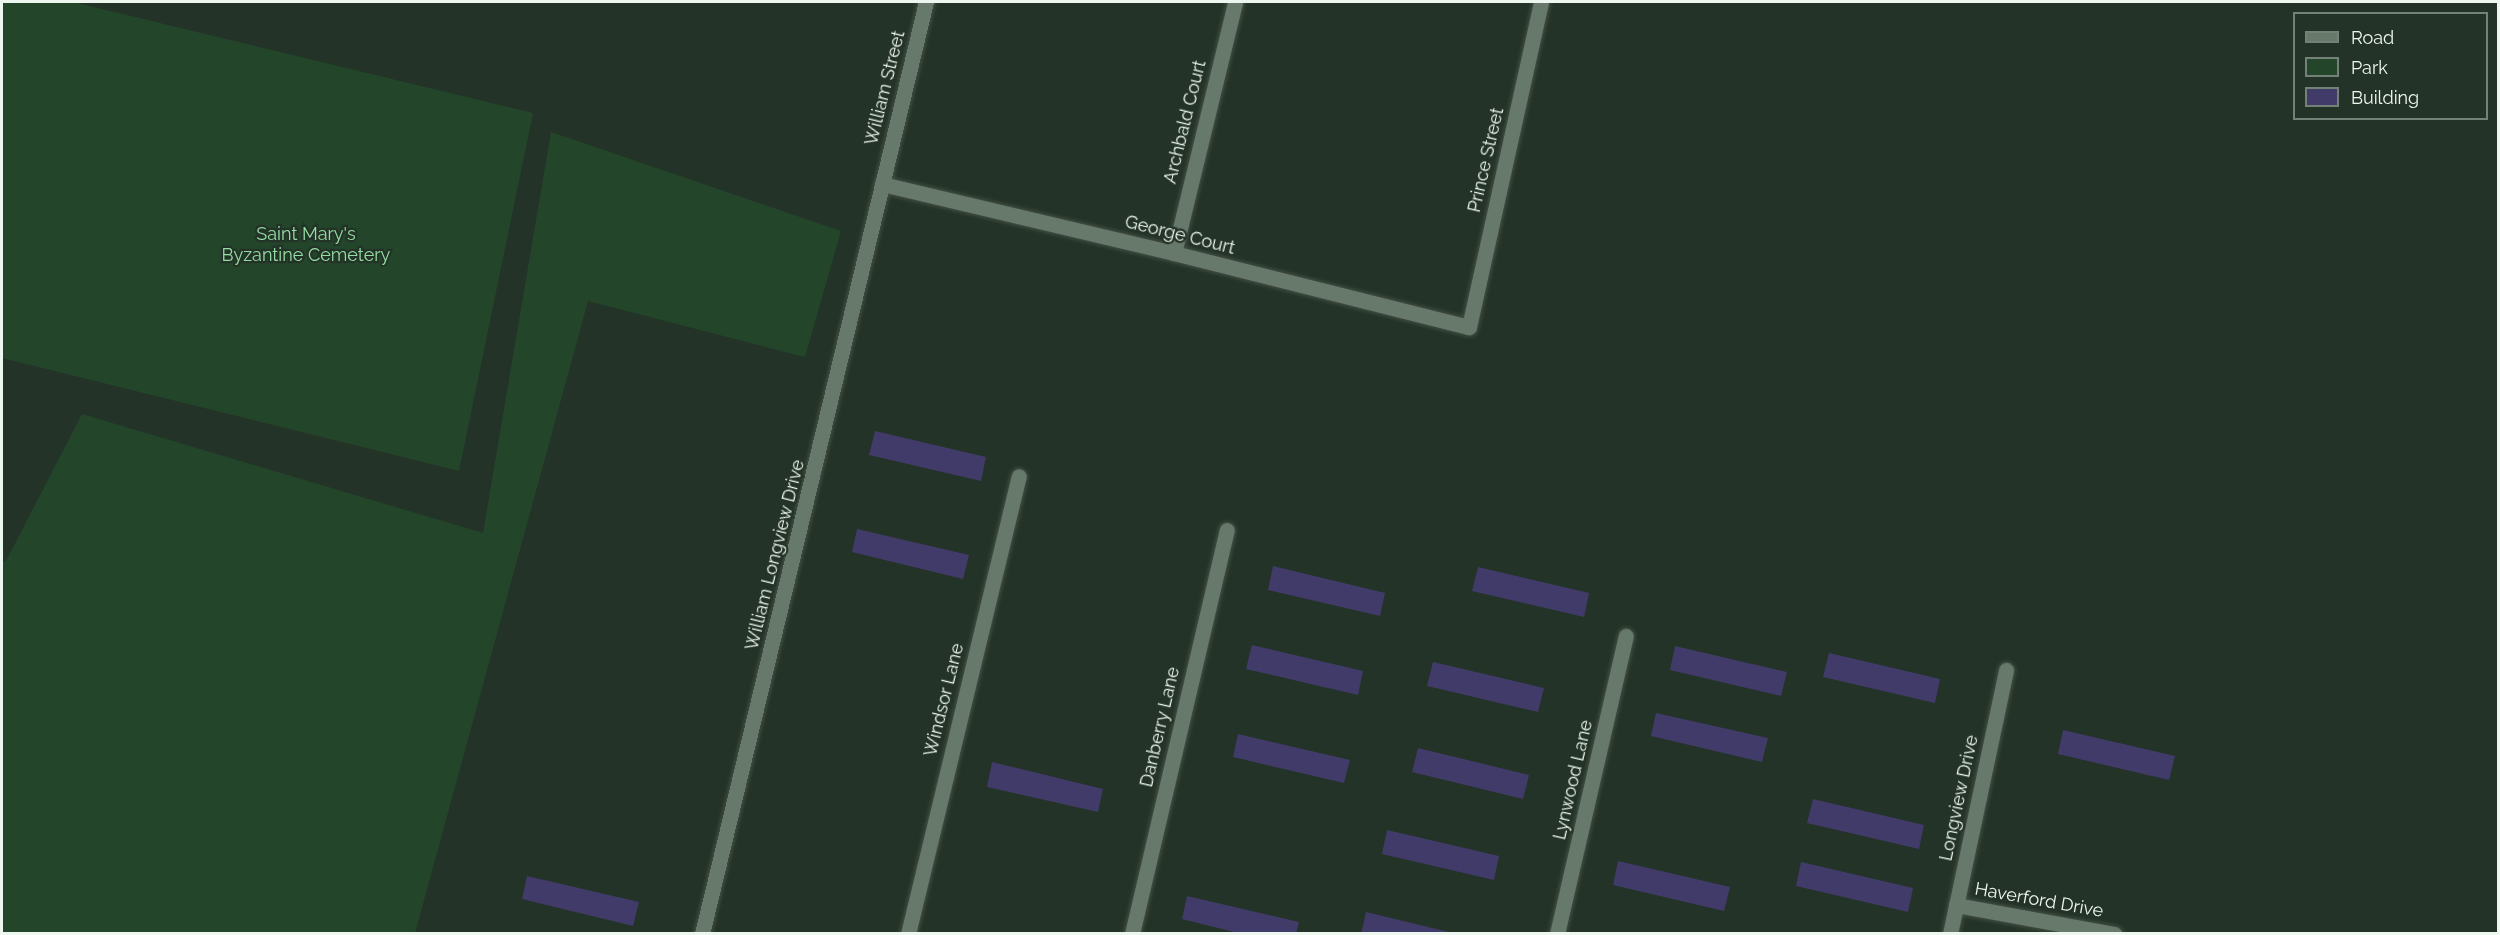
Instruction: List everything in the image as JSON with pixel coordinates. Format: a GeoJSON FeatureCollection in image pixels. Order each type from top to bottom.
{"type":"FeatureCollection","features":[{"type":"Feature","properties":{"kind":"street","name":"William Street"},"geometry":{"type":"LineString","coordinates":[[882,184],[926,2]]}},
{"type":"Feature","properties":{"kind":"street","name":"Archbald Court"},"geometry":{"type":"LineString","coordinates":[[1173,253],[1235,2]]}},
{"type":"Feature","properties":{"kind":"street","name":"Prince Street"},"geometry":{"type":"LineString","coordinates":[[1469,327],[1541,2]]}},
{"type":"Feature","properties":{"kind":"street","name":"George Court"},"geometry":{"type":"LineString","coordinates":[[882,184],[1173,253],[1469,327]]}},
{"type":"Feature","properties":{"kind":"street","name":"William Longview Drive"},"geometry":{"type":"LineString","coordinates":[[702,933],[846,344],[882,184]]}},
{"type":"Feature","properties":{"kind":"street","name":"Windsor Lane"},"geometry":{"type":"LineString","coordinates":[[908,933],[1019,476]]}},
{"type":"Feature","properties":{"kind":"street","name":"Danberry Lane"},"geometry":{"type":"LineString","coordinates":[[1132,933],[1227,530]]}},
{"type":"Feature","properties":{"kind":"street","name":"Lynwood Lane"},"geometry":{"type":"LineString","coordinates":[[1557,933],[1626,636]]}},
{"type":"Feature","properties":{"kind":"street","name":"Longview Drive"},"geometry":{"type":"LineString","coordinates":[[1950,933],[2006,670]]}},
{"type":"Feature","properties":{"kind":"street","name":"Haverford Drive"},"geometry":{"type":"LineString","coordinates":[[1956,905],[2114,933]]}},
{"type":"Feature","properties":{"kind":"green space","name":"Saint Mary's Byzantine Cemetery"},"geometry":{"type":"Polygon","coordinates":[[[2,2],[73,2],[533,113],[459,471],[2,358],[2,2]]]}},
{"type":"Feature","properties":{"kind":"green space"},"geometry":{"type":"Polygon","coordinates":[[[551,132],[841,231],[805,357],[588,301],[415,933],[2,933],[2,562],[6,561],[82,414],[483,533],[551,132]]]}},
{"type":"Feature","properties":{"kind":"building"},"geometry":{"type":"Polygon","coordinates":[[[875,431],[986,457],[981,481],[869,455],[875,431]]]}},
{"type":"Feature","properties":{"kind":"building"},"geometry":{"type":"Polygon","coordinates":[[[857,529],[969,555],[963,579],[852,552],[857,529]]]}},
{"type":"Feature","properties":{"kind":"building"},"geometry":{"type":"Polygon","coordinates":[[[1273,566],[1385,593],[1380,616],[1268,590],[1273,566]]]}},
{"type":"Feature","properties":{"kind":"building"},"geometry":{"type":"Polygon","coordinates":[[[1478,567],[1589,593],[1584,617],[1472,591],[1478,567]]]}},
{"type":"Feature","properties":{"kind":"building"},"geometry":{"type":"Polygon","coordinates":[[[1252,645],[1363,671],[1358,695],[1246,669],[1252,645]]]}},
{"type":"Feature","properties":{"kind":"building"},"geometry":{"type":"Polygon","coordinates":[[[1675,646],[1787,672],[1781,696],[1670,670],[1675,646]]]}},
{"type":"Feature","properties":{"kind":"building"},"geometry":{"type":"Polygon","coordinates":[[[1829,653],[1940,679],[1935,703],[1823,677],[1829,653]]]}},
{"type":"Feature","properties":{"kind":"building"},"geometry":{"type":"Polygon","coordinates":[[[1433,662],[1544,688],[1538,712],[1427,686],[1433,662]]]}},
{"type":"Feature","properties":{"kind":"building"},"geometry":{"type":"Polygon","coordinates":[[[1656,713],[1768,738],[1762,762],[1651,736],[1656,713]]]}},
{"type":"Feature","properties":{"kind":"building"},"geometry":{"type":"Polygon","coordinates":[[[2063,730],[2175,756],[2169,780],[2058,754],[2063,730]]]}},
{"type":"Feature","properties":{"kind":"building"},"geometry":{"type":"Polygon","coordinates":[[[1238,734],[1350,760],[1344,783],[1233,757],[1238,734]]]}},
{"type":"Feature","properties":{"kind":"building"},"geometry":{"type":"Polygon","coordinates":[[[1418,748],[1529,775],[1523,799],[1412,772],[1418,748]]]}},
{"type":"Feature","properties":{"kind":"building"},"geometry":{"type":"Polygon","coordinates":[[[992,762],[1103,789],[1098,812],[987,787],[992,762]]]}},
{"type":"Feature","properties":{"kind":"building"},"geometry":{"type":"Polygon","coordinates":[[[1813,799],[1924,825],[1919,849],[1807,823],[1813,799]]]}},
{"type":"Feature","properties":{"kind":"building"},"geometry":{"type":"Polygon","coordinates":[[[1387,830],[1499,856],[1494,880],[1382,854],[1387,830]]]}},
{"type":"Feature","properties":{"kind":"building"},"geometry":{"type":"Polygon","coordinates":[[[1618,861],[1730,887],[1724,911],[1613,885],[1618,861]]]}},
{"type":"Feature","properties":{"kind":"building"},"geometry":{"type":"Polygon","coordinates":[[[1801,862],[1913,888],[1908,912],[1796,886],[1801,862]]]}},
{"type":"Feature","properties":{"kind":"building"},"geometry":{"type":"Polygon","coordinates":[[[527,876],[639,902],[633,926],[522,899],[527,876]]]}},
{"type":"Feature","properties":{"kind":"building"},"geometry":{"type":"Polygon","coordinates":[[[1187,896],[1299,922],[1296,934],[1242,934],[1182,919],[1187,896]]]}},
{"type":"Feature","properties":{"kind":"building"},"geometry":{"type":"Polygon","coordinates":[[[1366,912],[1453,933],[1453,934],[1361,934],[1366,912]]]}}]}
